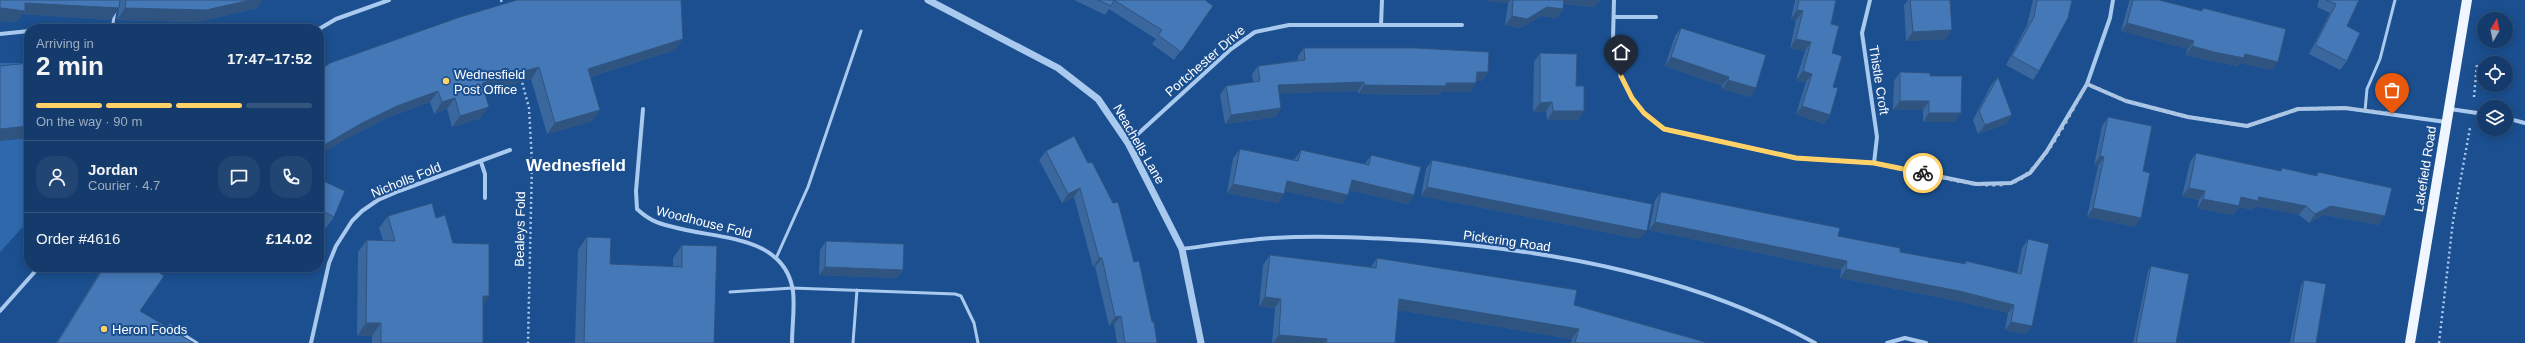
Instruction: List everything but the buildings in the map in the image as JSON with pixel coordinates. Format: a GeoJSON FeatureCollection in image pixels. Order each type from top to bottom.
{"type":"FeatureCollection","features":[{"type":"Feature","properties":{"kind":"main road","name":"Lakefield Road"},"geometry":{"type":"LineString","coordinates":[[2410,343],[2467,0]]}},
{"type":"Feature","properties":{"kind":"street"},"geometry":{"type":"LineString","coordinates":[[324,26],[336,19],[390,0]]}},
{"type":"Feature","properties":{"kind":"street","name":"Neachells Lane"},"geometry":{"type":"LineString","coordinates":[[928,0],[1058,68],[1098,99],[1128,143],[1182,249],[1201,343]]}},
{"type":"Feature","properties":{"kind":"street"},"geometry":{"type":"LineString","coordinates":[[1381,25],[1382,0]]}},
{"type":"Feature","properties":{"kind":"street"},"geometry":{"type":"LineString","coordinates":[[1614,0],[1613,39],[1621,76],[1632,98],[1644,113],[1664,129],[1796,158],[1874,163],[1976,184],[2011,183],[2030,173],[2047,151],[2087,84],[2110,18],[2113,0]]}},
{"type":"Feature","properties":{"kind":"street","name":"Thistle Croft"},"geometry":{"type":"LineString","coordinates":[[1870,0],[1862,33],[1877,137],[1874,163]]}},
{"type":"Feature","properties":{"kind":"street"},"geometry":{"type":"LineString","coordinates":[[1614,17],[1656,17]]}},
{"type":"Feature","properties":{"kind":"street","name":"Portchester Drive"},"geometry":{"type":"LineString","coordinates":[[1128,143],[1231,49],[1255,32],[1289,25],[1462,25]]}},
{"type":"Feature","properties":{"kind":"street"},"geometry":{"type":"LineString","coordinates":[[0,34],[24,32]]}},
{"type":"Feature","properties":{"kind":"street"},"geometry":{"type":"LineString","coordinates":[[2087,84],[2126,101],[2188,117],[2247,126],[2298,109],[2345,108],[2446,122]]}},
{"type":"Feature","properties":{"kind":"street"},"geometry":{"type":"LineString","coordinates":[[2448,108],[2477,113]]}},
{"type":"Feature","properties":{"kind":"street","name":"Woodhouse Fold"},"geometry":{"type":"LineString","coordinates":[[643,109],[636,191],[637,208],[654,223],[751,244],[776,256]]}},
{"type":"Feature","properties":{"kind":"street"},"geometry":{"type":"LineString","coordinates":[[2513,120],[2525,123]]}},
{"type":"Feature","properties":{"kind":"street","name":"Nicholls Fold"},"geometry":{"type":"LineString","coordinates":[[311,343],[329,263],[336,246],[352,221],[378,200],[510,150]]}},
{"type":"Feature","properties":{"kind":"street"},"geometry":{"type":"LineString","coordinates":[[481,162],[485,174],[484,198]]}},
{"type":"Feature","properties":{"kind":"street","name":"Pickering Road"},"geometry":{"type":"LineString","coordinates":[[1182,249],[1273,238],[1379,238],[1479,246],[1637,273],[1704,292],[1780,324],[1816,343]]}},
{"type":"Feature","properties":{"kind":"street"},"geometry":{"type":"LineString","coordinates":[[776,256],[785,266],[792,288],[792,343]]}},
{"type":"Feature","properties":{"kind":"street"},"geometry":{"type":"LineString","coordinates":[[0,311],[34,272]]}},
{"type":"Feature","properties":{"kind":"street"},"geometry":{"type":"LineString","coordinates":[[1887,343],[1905,338],[1926,343]]}},
{"type":"Feature","properties":{"kind":"lane"},"geometry":{"type":"LineString","coordinates":[[2365,110],[2367,90],[2380,59],[2395,0]]}},
{"type":"Feature","properties":{"kind":"lane"},"geometry":{"type":"LineString","coordinates":[[113,24],[116,7]]}},
{"type":"Feature","properties":{"kind":"lane"},"geometry":{"type":"LineString","coordinates":[[776,256],[808,187],[861,31]]}},
{"type":"Feature","properties":{"kind":"lane"},"geometry":{"type":"LineString","coordinates":[[730,292],[792,288],[961,296],[974,323],[978,343]]}},
{"type":"Feature","properties":{"kind":"lane"},"geometry":{"type":"LineString","coordinates":[[854,343],[857,290]]}},
{"type":"Feature","properties":{"kind":"lane"},"geometry":{"type":"LineString","coordinates":[[170,326],[197,343]]}},
{"type":"Feature","properties":{"kind":"path"},"geometry":{"type":"LineString","coordinates":[[501,0],[505,15]]}},
{"type":"Feature","properties":{"kind":"path"},"geometry":{"type":"LineString","coordinates":[[2439,343],[2453,221],[2472,112],[2477,60]]}},
{"type":"Feature","properties":{"kind":"path","name":"Bealeys Fold"},"geometry":{"type":"LineString","coordinates":[[521,77],[529,108],[532,162],[528,343]]}},
{"type":"Feature","properties":{"kind":"shaded area"},"geometry":{"type":"Polygon","coordinates":[[[0,63],[24,63],[24,226],[0,252],[0,63]]]}},
{"type":"Feature","properties":{"kind":"way so far"},"geometry":{"type":"LineString","coordinates":[[1923,173],[1976,184],[2011,183],[2030,173],[2047,151],[2087,84],[2126,101],[2188,117],[2247,126],[2298,109],[2345,108],[2392,114]]}},
{"type":"Feature","properties":{"kind":"place","name":"Wednesfield Post Office"},"geometry":{"type":"Point","coordinates":[446,81]}},
{"type":"Feature","properties":{"kind":"place","name":"Heron Foods"},"geometry":{"type":"Point","coordinates":[104,329]}},
{"type":"Feature","properties":{"kind":"district","name":"Wednesfield"},"geometry":{"type":"Point","coordinates":[576,165]}},
{"type":"Feature","properties":{"kind":"route"},"geometry":{"type":"LineString","coordinates":[[1621,76],[1632,98],[1644,113],[1664,129],[1796,158],[1874,163],[1923,173]]}}]}
